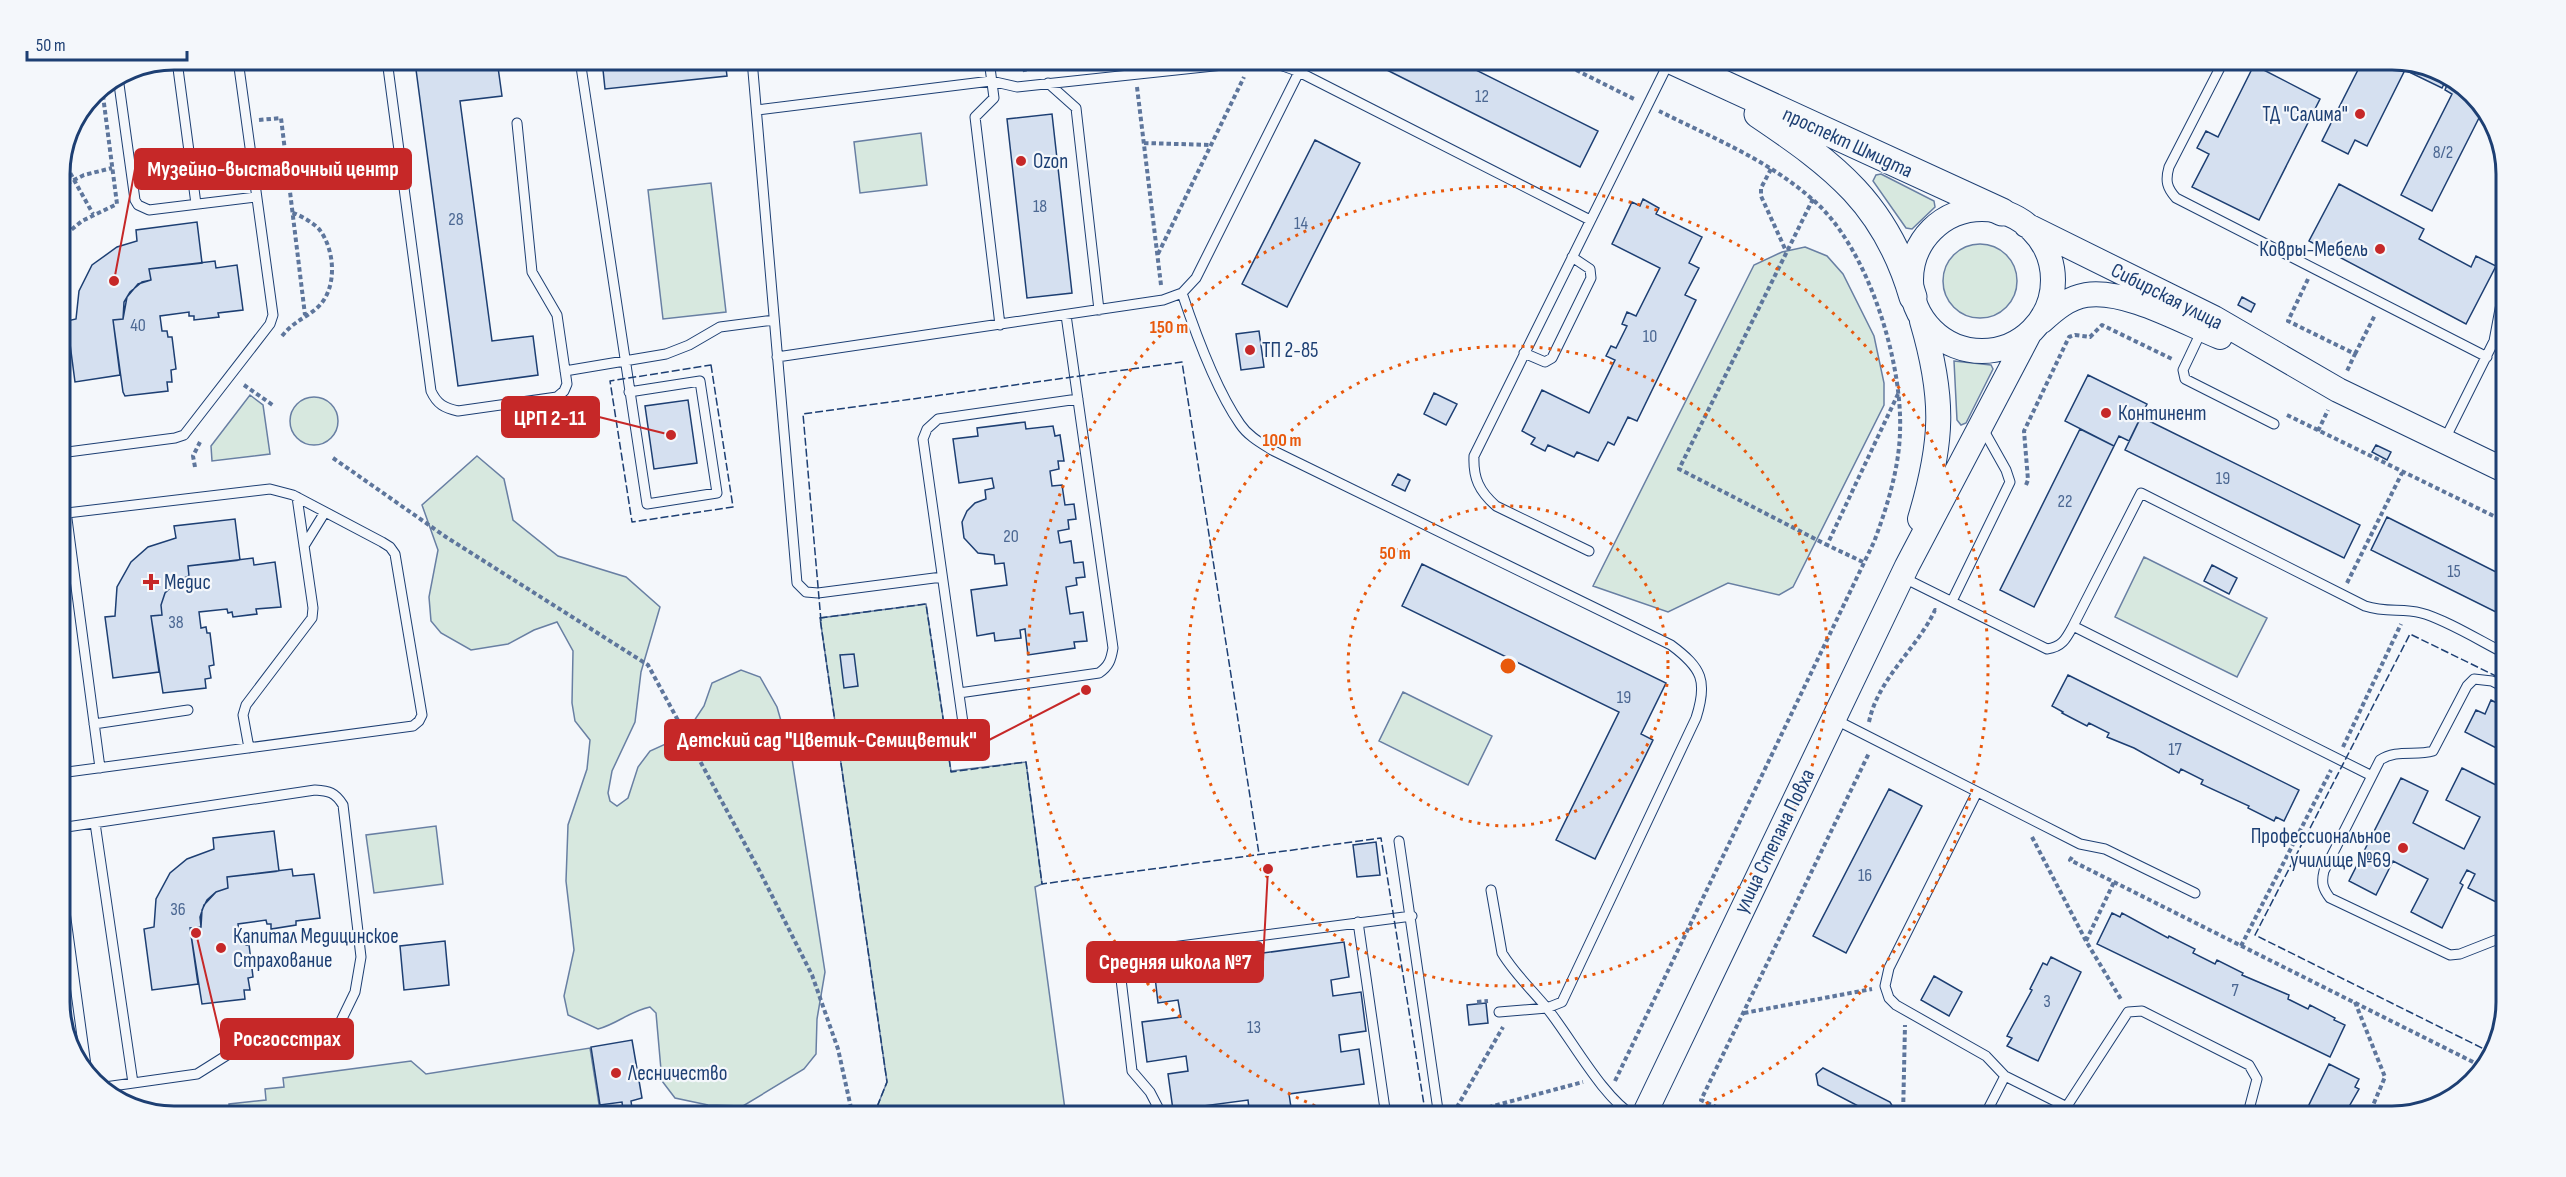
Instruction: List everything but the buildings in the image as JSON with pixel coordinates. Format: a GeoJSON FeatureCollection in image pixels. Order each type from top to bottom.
{"type":"FeatureCollection","features":[{"type":"Feature","properties":{"kind":"main road","name":"проспект Шмидта"},"geometry":{"type":"LineString","coordinates":[[1691,70],[2002,212]]}},
{"type":"Feature","properties":{"kind":"main road","name":"проспект Шмидта"},"geometry":{"type":"LineString","coordinates":[[1695,72],[1818,155],[1865,200],[1886,231],[1905,270],[1916,305]]}},
{"type":"Feature","properties":{"kind":"street"},"geometry":{"type":"LineString","coordinates":[[1983,210],[2002,212],[2026,225],[2044,247],[2053,274],[2050,302],[2032,330],[2013,344],[1995,350],[1966,349],[1935,334],[1916,305],[1911,279],[1914,261],[1922,244],[1933,229],[1965,212],[1983,210]]}},
{"type":"Feature","properties":{"kind":"street","name":"Сибирская улица"},"geometry":{"type":"LineString","coordinates":[[2026,225],[2214,318],[2337,390],[2495,466]]}},
{"type":"Feature","properties":{"kind":"street","name":"Сибирская улица"},"geometry":{"type":"LineString","coordinates":[[2032,330],[2052,312],[2073,298],[2102,295],[2140,304],[2305,373]]}},
{"type":"Feature","properties":{"kind":"street","name":"улица Степана Повха"},"geometry":{"type":"LineString","coordinates":[[1904,571],[1933,468],[1940,426],[1936,373],[1916,305]]}},
{"type":"Feature","properties":{"kind":"street","name":"улица Степана Повха"},"geometry":{"type":"LineString","coordinates":[[1651,1106],[1904,571],[2032,330]]}},
{"type":"Feature","properties":{"kind":"lane"},"geometry":{"type":"LineString","coordinates":[[180,70],[196,204]]}},
{"type":"Feature","properties":{"kind":"lane"},"geometry":{"type":"LineString","coordinates":[[71,452],[184,435],[270,324],[273,315],[239,70]]}},
{"type":"Feature","properties":{"kind":"lane"},"geometry":{"type":"LineString","coordinates":[[388,70],[430,391],[435,400],[445,408],[459,411],[557,397],[564,391],[567,384],[556,315],[532,272],[517,123]]}},
{"type":"Feature","properties":{"kind":"lane"},"geometry":{"type":"LineString","coordinates":[[581,70],[624,361],[647,504],[717,493],[700,381],[629,392]]}},
{"type":"Feature","properties":{"kind":"lane"},"geometry":{"type":"LineString","coordinates":[[753,70],[797,583],[806,592],[818,594],[942,577]]}},
{"type":"Feature","properties":{"kind":"lane"},"geometry":{"type":"LineString","coordinates":[[990,70],[994,98],[975,117],[1000,325]]}},
{"type":"Feature","properties":{"kind":"lane"},"geometry":{"type":"LineString","coordinates":[[757,110],[991,81],[1017,87],[1174,70]]}},
{"type":"Feature","properties":{"kind":"lane"},"geometry":{"type":"LineString","coordinates":[[1294,70],[1590,220]]}},
{"type":"Feature","properties":{"kind":"lane"},"geometry":{"type":"LineString","coordinates":[[1589,551],[1496,506],[1485,497],[1473,472],[1474,456],[1646,105],[1665,70]]}},
{"type":"Feature","properties":{"kind":"lane"},"geometry":{"type":"LineString","coordinates":[[2219,70],[2169,167],[2166,178],[2169,190],[2176,198],[2487,357]]}},
{"type":"Feature","properties":{"kind":"lane"},"geometry":{"type":"LineString","coordinates":[[777,357],[1163,300],[1182,293],[1196,278],[1299,72]]}},
{"type":"Feature","properties":{"kind":"lane"},"geometry":{"type":"LineString","coordinates":[[1048,83],[1076,108],[1099,310]]}},
{"type":"Feature","properties":{"kind":"lane"},"geometry":{"type":"LineString","coordinates":[[119,86],[135,200],[138,205],[150,210],[256,197]]}},
{"type":"Feature","properties":{"kind":"lane"},"geometry":{"type":"LineString","coordinates":[[1524,353],[1545,362],[1552,358],[1591,278],[1590,268],[1572,257]]}},
{"type":"Feature","properties":{"kind":"lane"},"geometry":{"type":"LineString","coordinates":[[1182,293],[1192,324],[1225,395],[1241,425],[1254,438],[1272,450],[1671,645],[1691,659],[1700,677],[1703,697],[1696,718],[1562,1002],[1547,1008],[1499,1012]]}},
{"type":"Feature","properties":{"kind":"lane"},"geometry":{"type":"LineString","coordinates":[[959,693],[1099,673],[1107,668],[1111,660],[1113,648],[1066,315]]}},
{"type":"Feature","properties":{"kind":"lane"},"geometry":{"type":"LineString","coordinates":[[565,371],[666,354],[689,345],[720,327],[774,320]]}},
{"type":"Feature","properties":{"kind":"lane"},"geometry":{"type":"LineString","coordinates":[[2202,330],[2183,370],[2185,379],[2274,424]]}},
{"type":"Feature","properties":{"kind":"lane"},"geometry":{"type":"LineString","coordinates":[[2444,441],[2487,357],[2495,332]]}},
{"type":"Feature","properties":{"kind":"lane"},"geometry":{"type":"LineString","coordinates":[[964,730],[923,439],[927,429],[938,419],[1078,399]]}},
{"type":"Feature","properties":{"kind":"lane"},"geometry":{"type":"LineString","coordinates":[[1952,601],[2010,482],[2006,470],[1981,425]]}},
{"type":"Feature","properties":{"kind":"lane"},"geometry":{"type":"LineString","coordinates":[[71,513],[270,489],[297,497],[390,547],[394,554],[422,715],[419,722],[413,726],[71,771]]}},
{"type":"Feature","properties":{"kind":"lane"},"geometry":{"type":"LineString","coordinates":[[1904,571],[1952,601],[2047,649],[2057,648],[2065,641],[2141,492],[2377,610],[2424,613],[2496,649]]}},
{"type":"Feature","properties":{"kind":"lane"},"geometry":{"type":"LineString","coordinates":[[249,748],[243,715],[246,705],[312,618],[313,608],[297,497]]}},
{"type":"Feature","properties":{"kind":"lane"},"geometry":{"type":"LineString","coordinates":[[304,546],[325,512]]}},
{"type":"Feature","properties":{"kind":"lane"},"geometry":{"type":"LineString","coordinates":[[71,544],[100,768]]}},
{"type":"Feature","properties":{"kind":"lane"},"geometry":{"type":"LineString","coordinates":[[2073,626],[2372,776]]}},
{"type":"Feature","properties":{"kind":"lane"},"geometry":{"type":"LineString","coordinates":[[2496,683],[2474,679],[2467,686],[2433,751],[2423,754],[2387,755],[2380,760],[2321,880],[2330,898],[2450,955],[2460,954],[2496,940]]}},
{"type":"Feature","properties":{"kind":"lane"},"geometry":{"type":"LineString","coordinates":[[94,724],[188,710]]}},
{"type":"Feature","properties":{"kind":"lane"},"geometry":{"type":"LineString","coordinates":[[1833,719],[2080,844],[2105,849],[2195,893]]}},
{"type":"Feature","properties":{"kind":"lane"},"geometry":{"type":"LineString","coordinates":[[71,826],[315,790],[329,791],[337,796],[343,805],[361,957],[355,992],[339,1025],[330,1033],[317,1039],[232,1052],[197,1074],[112,1086]]}},
{"type":"Feature","properties":{"kind":"lane"},"geometry":{"type":"LineString","coordinates":[[1977,792],[1888,968],[1885,986],[1888,998],[1905,1012],[1986,1056],[2006,1076],[2067,1106],[2128,1012],[2142,1011],[2249,1065],[2257,1079],[2250,1106]]}},
{"type":"Feature","properties":{"kind":"lane"},"geometry":{"type":"LineString","coordinates":[[95,823],[133,1083]]}},
{"type":"Feature","properties":{"kind":"lane"},"geometry":{"type":"LineString","coordinates":[[1399,840],[1412,916],[1438,1106]]}},
{"type":"Feature","properties":{"kind":"lane"},"geometry":{"type":"LineString","coordinates":[[1491,890],[1502,953],[1547,1008],[1609,1092],[1632,1106]]}},
{"type":"Feature","properties":{"kind":"lane"},"geometry":{"type":"LineString","coordinates":[[1157,1106],[1150,1092],[1132,1071],[1118,954],[1412,916]]}},
{"type":"Feature","properties":{"kind":"lane"},"geometry":{"type":"LineString","coordinates":[[1358,922],[1385,1106]]}},
{"type":"Feature","properties":{"kind":"lane"},"geometry":{"type":"LineString","coordinates":[[71,956],[84,1054]]}},
{"type":"Feature","properties":{"kind":"lane"},"geometry":{"type":"LineString","coordinates":[[1990,1106],[2006,1076]]}},
{"type":"Feature","properties":{"kind":"path"},"geometry":{"type":"LineString","coordinates":[[1158,255],[1247,70]]}},
{"type":"Feature","properties":{"kind":"path"},"geometry":{"type":"LineString","coordinates":[[1576,70],[1771,169],[1813,199],[1838,227],[1863,272],[1884,326],[1898,393],[1900,431],[1896,466],[1882,519],[1609,1092]]}},
{"type":"Feature","properties":{"kind":"path"},"geometry":{"type":"LineString","coordinates":[[1135,74],[1163,300]]}},
{"type":"Feature","properties":{"kind":"path"},"geometry":{"type":"LineString","coordinates":[[71,230],[93,214],[117,204],[103,99]]}},
{"type":"Feature","properties":{"kind":"path"},"geometry":{"type":"LineString","coordinates":[[246,120],[281,118],[305,315]]}},
{"type":"Feature","properties":{"kind":"path"},"geometry":{"type":"LineString","coordinates":[[1144,143],[1211,145]]}},
{"type":"Feature","properties":{"kind":"path"},"geometry":{"type":"LineString","coordinates":[[71,182],[84,175],[112,168]]}},
{"type":"Feature","properties":{"kind":"path"},"geometry":{"type":"LineString","coordinates":[[1771,169],[1761,188],[1761,196],[1786,252]]}},
{"type":"Feature","properties":{"kind":"path"},"geometry":{"type":"LineString","coordinates":[[71,175],[93,214]]}},
{"type":"Feature","properties":{"kind":"path"},"geometry":{"type":"LineString","coordinates":[[1813,199],[1679,469],[1863,562]]}},
{"type":"Feature","properties":{"kind":"path"},"geometry":{"type":"LineString","coordinates":[[2314,269],[2288,321],[2355,354]]}},
{"type":"Feature","properties":{"kind":"path"},"geometry":{"type":"LineString","coordinates":[[2318,431],[2381,303]]}},
{"type":"Feature","properties":{"kind":"path"},"geometry":{"type":"LineString","coordinates":[[2022,491],[2028,480],[2024,431],[2069,337]]}},
{"type":"Feature","properties":{"kind":"path"},"geometry":{"type":"LineString","coordinates":[[244,385],[274,406]]}},
{"type":"Feature","properties":{"kind":"path"},"geometry":{"type":"LineString","coordinates":[[1827,545],[1898,393]]}},
{"type":"Feature","properties":{"kind":"path"},"geometry":{"type":"LineString","coordinates":[[333,458],[446,537],[648,665],[759,870],[812,975],[838,1049],[851,1106]]}},
{"type":"Feature","properties":{"kind":"path"},"geometry":{"type":"LineString","coordinates":[[2342,594],[2402,473]]}},
{"type":"Feature","properties":{"kind":"path"},"geometry":{"type":"LineString","coordinates":[[1714,1106],[1701,1100],[1869,752],[1869,719],[1892,672],[1927,627],[1935,610],[1958,619],[1964,607]]}},
{"type":"Feature","properties":{"kind":"path"},"geometry":{"type":"LineString","coordinates":[[2241,946],[2337,758],[2407,611]]}},
{"type":"Feature","properties":{"kind":"path"},"geometry":{"type":"LineString","coordinates":[[2019,813],[2086,941],[2128,1012]]}},
{"type":"Feature","properties":{"kind":"path"},"geometry":{"type":"LineString","coordinates":[[2070,860],[2476,1063]]}},
{"type":"Feature","properties":{"kind":"path"},"geometry":{"type":"LineString","coordinates":[[2086,941],[2114,882]]}},
{"type":"Feature","properties":{"kind":"path"},"geometry":{"type":"LineString","coordinates":[[1744,1013],[1885,986]]}},
{"type":"Feature","properties":{"kind":"path"},"geometry":{"type":"LineString","coordinates":[[2355,1002],[2385,1077],[2373,1106]]}},
{"type":"Feature","properties":{"kind":"path"},"geometry":{"type":"LineString","coordinates":[[1457,1106],[1512,1011]]}},
{"type":"Feature","properties":{"kind":"path"},"geometry":{"type":"LineString","coordinates":[[1904,1106],[1905,1012]]}},
{"type":"Feature","properties":{"kind":"path"},"geometry":{"type":"LineString","coordinates":[[1492,1106],[1598,1078]]}},
{"type":"Feature","properties":{"kind":"shaded area"},"geometry":{"type":"Polygon","coordinates":[[[921,133],[927,185],[860,193],[854,142],[921,133]]]}},
{"type":"Feature","properties":{"kind":"shaded area"},"geometry":{"type":"Polygon","coordinates":[[[1881,174],[1934,201],[1935,207],[1912,229],[1906,228],[1873,181],[1876,175],[1881,174]]]}},
{"type":"Feature","properties":{"kind":"shaded area"},"geometry":{"type":"Polygon","coordinates":[[[711,183],[726,312],[663,319],[648,190],[711,183]]]}},
{"type":"Feature","properties":{"kind":"shaded area"},"geometry":{"type":"Polygon","coordinates":[[[1980,244],[1994,247],[2006,255],[2014,267],[2017,281],[2014,295],[2006,307],[1994,315],[1980,318],[1966,315],[1954,307],[1946,295],[1943,281],[1946,267],[1954,255],[1966,247],[1980,244]]]}},
{"type":"Feature","properties":{"kind":"shaded area"},"geometry":{"type":"Polygon","coordinates":[[[1805,247],[1827,256],[1843,274],[1874,336],[1884,383],[1884,405],[1793,587],[1779,595],[1728,583],[1668,612],[1593,586],[1754,265],[1782,252],[1805,247]]]}},
{"type":"Feature","properties":{"kind":"shaded area"},"geometry":{"type":"Polygon","coordinates":[[[1954,361],[1991,365],[1993,369],[1966,423],[1961,425],[1957,420],[1954,361]]]}},
{"type":"Feature","properties":{"kind":"shaded area"},"geometry":{"type":"Polygon","coordinates":[[[250,395],[263,405],[270,454],[212,461],[211,446],[250,395]]]}},
{"type":"Feature","properties":{"kind":"shaded area"},"geometry":{"type":"Polygon","coordinates":[[[309,397],[319,397],[331,404],[338,416],[338,426],[331,438],[319,445],[309,445],[294,434],[290,426],[290,416],[301,401],[309,397]]]}},
{"type":"Feature","properties":{"kind":"shaded area"},"geometry":{"type":"Polygon","coordinates":[[[477,456],[504,479],[513,520],[558,556],[626,577],[660,607],[641,672],[635,722],[612,771],[608,793],[610,801],[617,806],[628,798],[638,767],[650,751],[679,738],[692,724],[704,706],[712,683],[741,670],[760,677],[777,707],[792,759],[825,972],[817,1019],[816,1054],[804,1069],[743,1106],[708,1105],[675,1098],[662,1081],[656,1013],[650,1007],[598,1029],[568,1015],[564,996],[574,950],[566,881],[568,825],[587,769],[590,740],[575,721],[572,703],[573,651],[557,622],[534,630],[508,644],[471,650],[441,633],[431,621],[429,597],[438,550],[422,505],[477,456]]]}},
{"type":"Feature","properties":{"kind":"shaded area"},"geometry":{"type":"Polygon","coordinates":[[[2144,557],[2267,618],[2237,677],[2115,617],[2144,557]]]}},
{"type":"Feature","properties":{"kind":"shaded area"},"geometry":{"type":"Polygon","coordinates":[[[926,604],[951,771],[1026,762],[1042,884],[1035,887],[1065,1106],[877,1106],[887,1082],[820,618],[926,604]]]}},
{"type":"Feature","properties":{"kind":"shaded area"},"geometry":{"type":"Polygon","coordinates":[[[1403,692],[1492,736],[1468,785],[1379,741],[1403,692]]]}},
{"type":"Feature","properties":{"kind":"shaded area"},"geometry":{"type":"Polygon","coordinates":[[[436,826],[443,884],[374,893],[366,835],[436,826]]]}},
{"type":"Feature","properties":{"kind":"shaded area"},"geometry":{"type":"Polygon","coordinates":[[[590,1048],[599,1106],[229,1106],[229,1104],[266,1100],[265,1089],[284,1087],[283,1078],[411,1061],[426,1074],[590,1048]]]}},
{"type":"Feature","properties":{"kind":"fence"},"geometry":{"type":"LineString","coordinates":[[821,621],[803,414],[1182,362],[1259,854]]}},
{"type":"Feature","properties":{"kind":"fence"},"geometry":{"type":"LineString","coordinates":[[711,365],[733,507],[632,522],[610,381],[711,365]]}},
{"type":"Feature","properties":{"kind":"fence"},"geometry":{"type":"LineString","coordinates":[[877,1106],[887,1082],[820,618],[926,604],[951,772],[1026,762],[1042,884],[1381,838],[1424,1106]]}},
{"type":"Feature","properties":{"kind":"fence"},"geometry":{"type":"LineString","coordinates":[[2484,1049],[2255,935],[2410,634],[2496,676]]}},
{"type":"Feature","properties":{"kind":"place","name":"ТД \"Салима\""},"geometry":{"type":"Point","coordinates":[2360,114]}},
{"type":"Feature","properties":{"kind":"place","name":"Ozon"},"geometry":{"type":"Point","coordinates":[1021,161]}},
{"type":"Feature","properties":{"kind":"place","name":"Ковры-Мебель"},"geometry":{"type":"Point","coordinates":[2380,249]}},
{"type":"Feature","properties":{"kind":"place","name":"Музейно-выставочный центр"},"geometry":{"type":"Point","coordinates":[114,281]}},
{"type":"Feature","properties":{"kind":"place","name":"ТП 2-85"},"geometry":{"type":"Point","coordinates":[1250,350]}},
{"type":"Feature","properties":{"kind":"place","name":"Континент"},"geometry":{"type":"Point","coordinates":[2106,413]}},
{"type":"Feature","properties":{"kind":"place","name":"ЦРП 2-11"},"geometry":{"type":"Point","coordinates":[671,435]}},
{"type":"Feature","properties":{"kind":"place","name":"Медис"},"geometry":{"type":"Point","coordinates":[151,582]}},
{"type":"Feature","properties":{"kind":"place","name":"Детский сад \"Цветик-Семицветик\""},"geometry":{"type":"Point","coordinates":[1086,690]}},
{"type":"Feature","properties":{"kind":"place","name":"Профессиональное училище №69"},"geometry":{"type":"Point","coordinates":[2403,848]}},
{"type":"Feature","properties":{"kind":"place","name":"Средняя школа №7"},"geometry":{"type":"Point","coordinates":[1268,869]}},
{"type":"Feature","properties":{"kind":"place","name":"Росгосстрах"},"geometry":{"type":"Point","coordinates":[196,933]}},
{"type":"Feature","properties":{"kind":"place","name":"Капитал Медицинское Страхование"},"geometry":{"type":"Point","coordinates":[221,948]}},
{"type":"Feature","properties":{"kind":"place","name":"Лесничество"},"geometry":{"type":"Point","coordinates":[616,1073]}}]}
